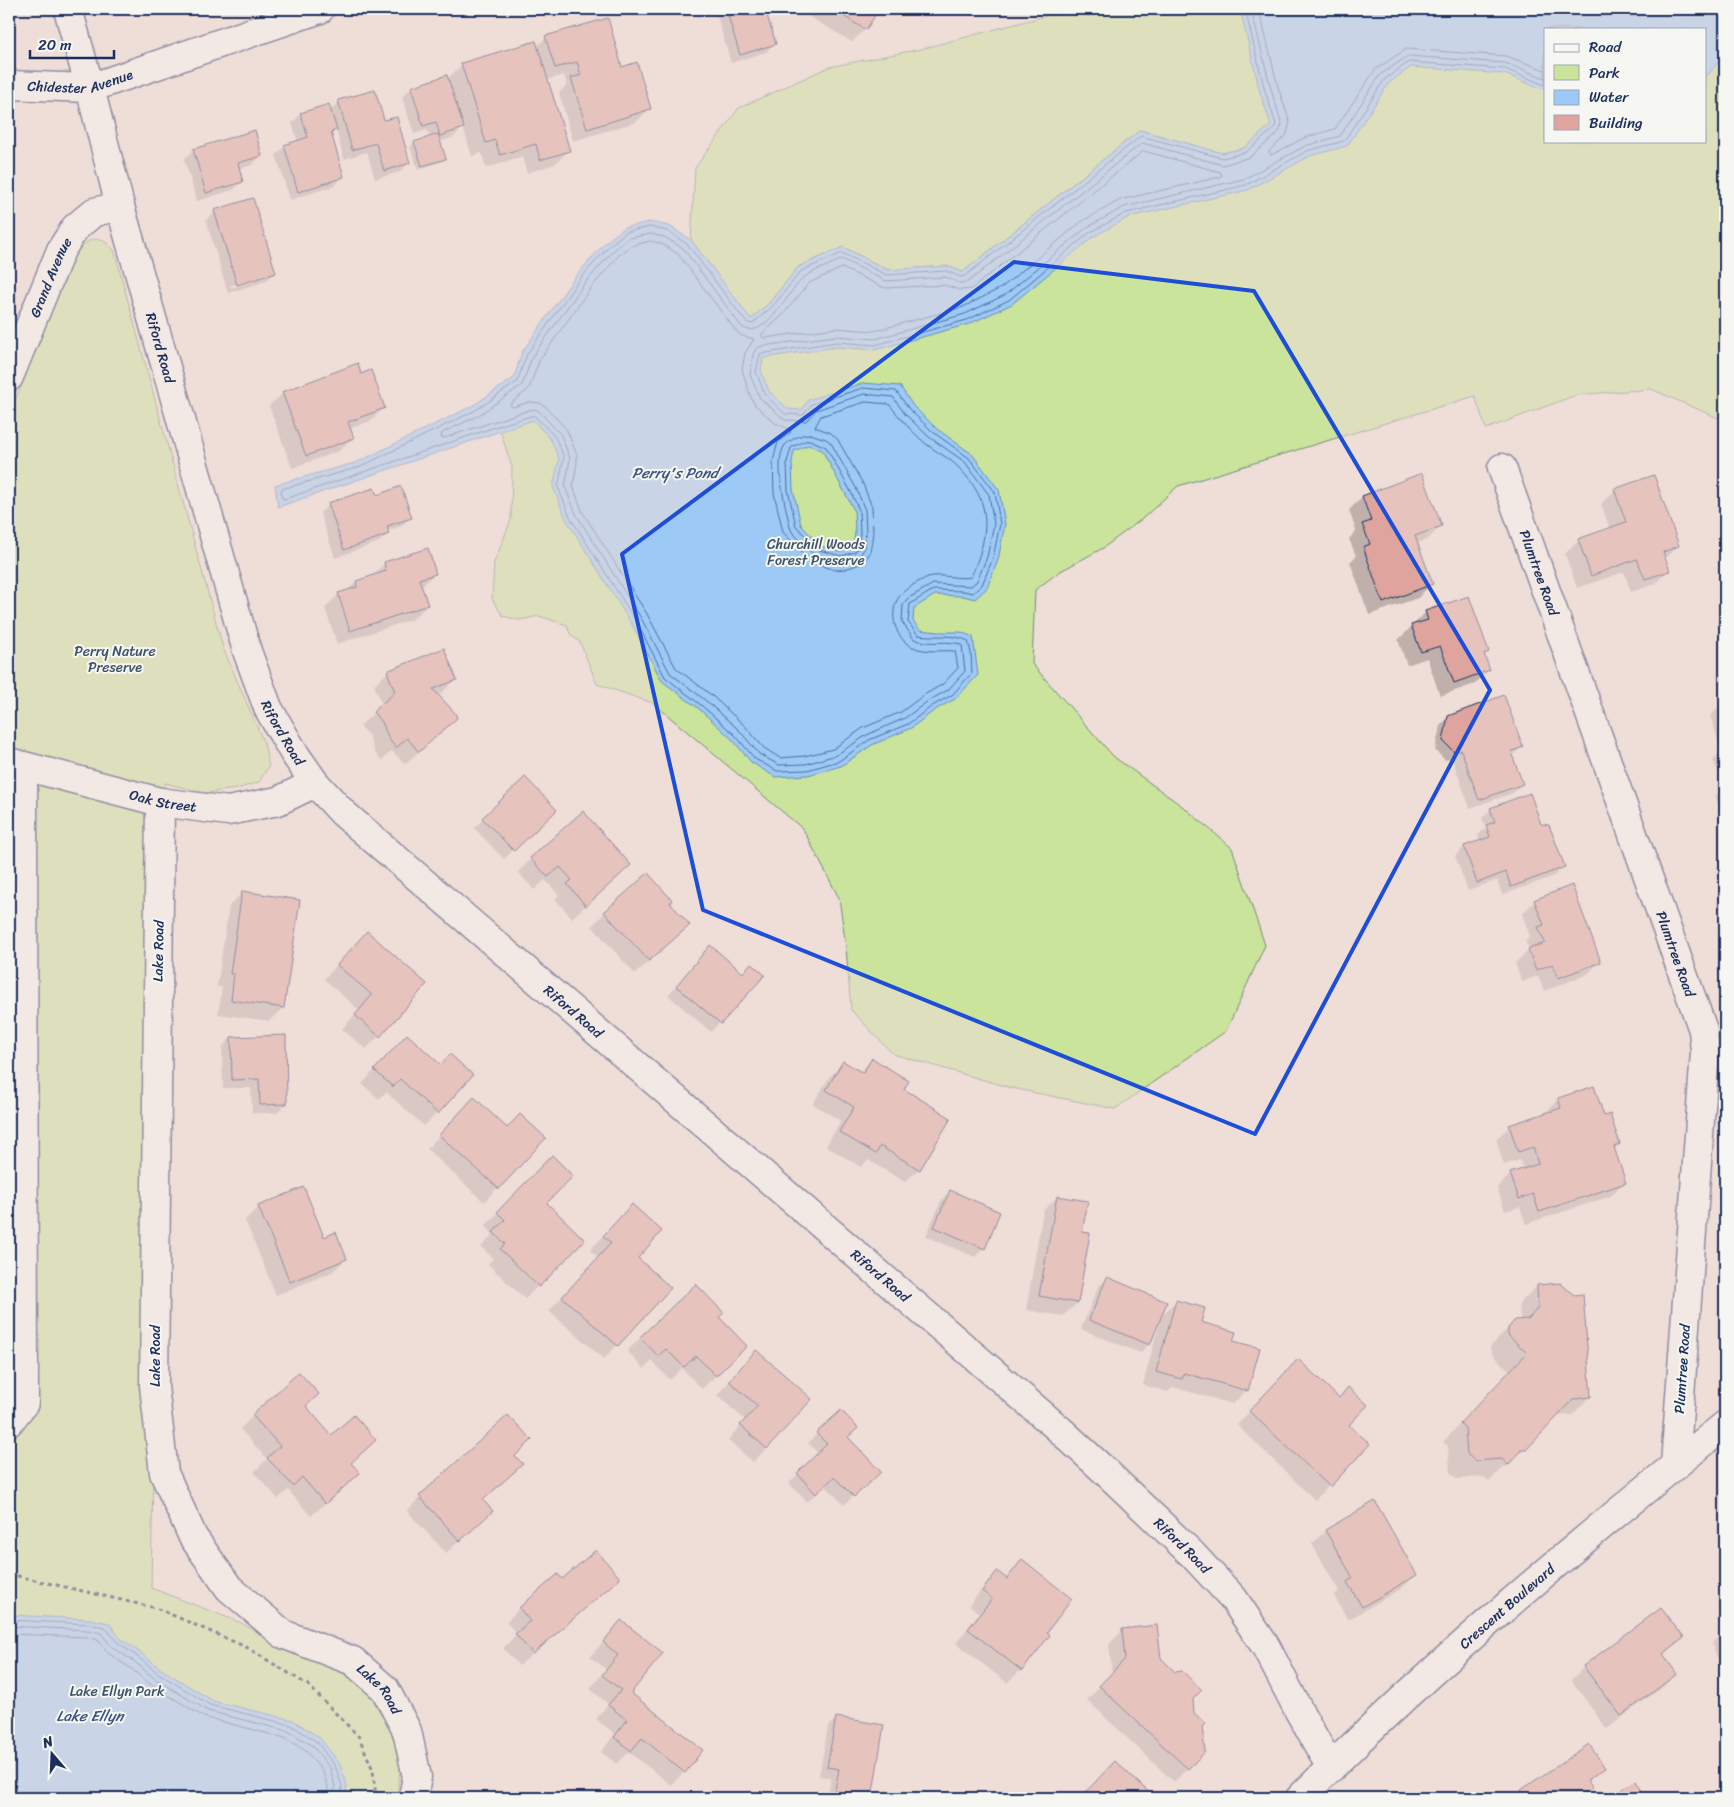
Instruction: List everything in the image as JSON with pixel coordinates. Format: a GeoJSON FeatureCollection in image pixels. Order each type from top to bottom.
{"type":"FeatureCollection","features":[{"type":"Feature","properties":{"kind":"street","name":"Riford Road"},"geometry":{"type":"LineString","coordinates":[[68,9],[120,206],[247,651],[268,708],[294,753],[315,783],[343,814],[1059,1430],[1192,1554],[1233,1598],[1266,1647],[1299,1712],[1331,1768]]}},
{"type":"Feature","properties":{"kind":"street","name":"Chidester Avenue"},"geometry":{"type":"LineString","coordinates":[[9,85],[90,88],[320,9]]}},
{"type":"Feature","properties":{"kind":"street","name":"Grand Avenue"},"geometry":{"type":"LineString","coordinates":[[9,377],[61,250],[75,228],[94,212],[120,206]]}},
{"type":"Feature","properties":{"kind":"street","name":"Plumtree Road"},"geometry":{"type":"LineString","coordinates":[[1502,468],[1703,1030],[1705,1052],[1675,1465]]}},
{"type":"Feature","properties":{"kind":"street","name":"Oak Street"},"geometry":{"type":"LineString","coordinates":[[16,764],[160,802],[228,811],[278,802],[315,783]]}},
{"type":"Feature","properties":{"kind":"street"},"geometry":{"type":"LineString","coordinates":[[16,764],[16,1412]]}},
{"type":"Feature","properties":{"kind":"street","name":"Lake Road"},"geometry":{"type":"LineString","coordinates":[[160,802],[154,1386],[164,1473],[193,1537],[229,1588],[283,1634],[353,1661],[385,1689],[408,1731],[417,1777],[412,1798]]}},
{"type":"Feature","properties":{"kind":"street","name":"Crescent Boulevard"},"geometry":{"type":"LineString","coordinates":[[1300,1798],[1425,1678],[1496,1614],[1725,1425]]}},
{"type":"Feature","properties":{"kind":"path"},"geometry":{"type":"LineString","coordinates":[[9,1574],[156,1608],[246,1646],[308,1685],[359,1737],[373,1770],[376,1798]]}},
{"type":"Feature","properties":{"kind":"highlighted area"},"geometry":{"type":"Polygon","coordinates":[[[1014,262],[1254,291],[1490,690],[1255,1134],[703,910],[622,554],[1014,262]]]}},
{"type":"Feature","properties":{"kind":"green space","name":"Churchill Woods Forest Preserve"},"geometry":{"type":"Polygon","coordinates":[[[1072,9],[1725,9],[1725,421],[1651,389],[1576,395],[1486,429],[1475,396],[1178,486],[1142,519],[1103,548],[1059,572],[1035,590],[1032,664],[1114,757],[1186,809],[1232,848],[1265,945],[1226,1031],[1115,1109],[1012,1088],[893,1054],[851,1010],[846,947],[839,898],[803,829],[653,703],[597,684],[580,642],[570,634],[567,625],[539,616],[519,620],[503,616],[492,599],[494,563],[511,520],[512,467],[498,424],[757,339],[898,325],[1244,148],[1222,153],[1140,130],[963,272],[947,266],[888,270],[843,247],[798,267],[769,303],[751,320],[691,240],[695,168],[739,108],[829,67],[921,49],[1072,9]]]}},
{"type":"Feature","properties":{"kind":"green space","name":"Lake Ellyn Park"},"geometry":{"type":"Polygon","coordinates":[[[102,239],[114,250],[223,648],[264,743],[269,766],[259,782],[237,789],[206,793],[165,783],[151,1588],[239,1622],[295,1653],[340,1671],[370,1695],[389,1726],[401,1760],[397,1798],[9,1798],[9,1398],[13,1393],[13,773],[12,744],[9,742],[9,415],[77,250],[90,240],[102,239]]]}},
{"type":"Feature","properties":{"kind":"water","name":"Perry's Pond"},"geometry":{"type":"Polygon","coordinates":[[[1240,9],[1725,9],[1725,52],[1710,73],[1706,75],[1706,28],[1544,28],[1544,90],[1504,74],[1411,67],[1389,83],[1347,146],[1310,156],[1248,190],[1129,217],[1093,237],[1012,304],[969,324],[875,350],[836,347],[763,358],[761,371],[769,391],[788,409],[802,410],[808,400],[863,383],[900,386],[913,406],[937,429],[972,454],[999,490],[1005,524],[998,560],[987,588],[975,599],[963,596],[935,595],[914,608],[913,621],[920,630],[961,632],[973,637],[978,675],[955,699],[935,710],[911,728],[872,745],[841,766],[808,775],[775,777],[751,762],[732,739],[698,708],[662,681],[631,623],[566,519],[553,487],[559,459],[551,440],[533,420],[278,507],[275,485],[358,462],[474,405],[514,378],[522,352],[575,277],[606,242],[624,228],[649,222],[669,226],[691,240],[751,319],[769,303],[798,267],[843,247],[888,270],[947,266],[963,272],[1140,130],[1222,153],[1244,148],[1271,125],[1260,92],[1240,9]],[[808,445],[794,451],[792,462],[793,489],[801,525],[821,546],[840,552],[853,547],[855,533],[854,510],[822,450],[808,445]]]}},
{"type":"Feature","properties":{"kind":"water","name":"Lake Ellyn"},"geometry":{"type":"Polygon","coordinates":[[[9,1615],[89,1619],[109,1623],[120,1638],[161,1669],[213,1701],[293,1720],[319,1737],[340,1764],[347,1786],[345,1798],[9,1798],[9,1615]]]}},
{"type":"Feature","properties":{"kind":"building"},"geometry":{"type":"Polygon","coordinates":[[[726,9],[765,9],[776,44],[740,55],[726,9]]]}},
{"type":"Feature","properties":{"kind":"building"},"geometry":{"type":"Polygon","coordinates":[[[832,9],[879,9],[866,30],[832,9]]]}},
{"type":"Feature","properties":{"kind":"building"},"geometry":{"type":"Polygon","coordinates":[[[608,18],[622,67],[637,62],[651,109],[587,129],[571,78],[581,75],[577,62],[555,68],[545,36],[608,18]]]}},
{"type":"Feature","properties":{"kind":"building"},"geometry":{"type":"Polygon","coordinates":[[[536,41],[570,151],[540,160],[536,144],[500,155],[495,140],[486,143],[461,63],[536,41]]]}},
{"type":"Feature","properties":{"kind":"building"},"geometry":{"type":"Polygon","coordinates":[[[447,75],[464,128],[440,136],[436,122],[423,126],[411,87],[447,75]]]}},
{"type":"Feature","properties":{"kind":"building"},"geometry":{"type":"Polygon","coordinates":[[[375,90],[384,120],[397,117],[410,163],[384,171],[376,143],[352,150],[338,100],[375,90]]]}},
{"type":"Feature","properties":{"kind":"building"},"geometry":{"type":"Polygon","coordinates":[[[329,104],[337,130],[331,132],[344,177],[298,192],[284,145],[308,137],[300,113],[329,104]]]}},
{"type":"Feature","properties":{"kind":"building"},"geometry":{"type":"Polygon","coordinates":[[[255,130],[262,156],[238,163],[243,182],[206,193],[193,149],[255,130]]]}},
{"type":"Feature","properties":{"kind":"building"},"geometry":{"type":"Polygon","coordinates":[[[438,134],[446,159],[422,166],[414,142],[438,134]]]}},
{"type":"Feature","properties":{"kind":"building"},"geometry":{"type":"Polygon","coordinates":[[[253,198],[276,273],[237,285],[214,210],[253,198]]]}},
{"type":"Feature","properties":{"kind":"building"},"geometry":{"type":"Polygon","coordinates":[[[358,363],[361,374],[371,370],[385,408],[348,422],[354,438],[306,456],[282,392],[358,363]]]}},
{"type":"Feature","properties":{"kind":"building"},"geometry":{"type":"Polygon","coordinates":[[[1422,473],[1442,526],[1415,536],[1433,584],[1383,603],[1363,547],[1370,544],[1362,524],[1371,521],[1362,496],[1422,473]]]}},
{"type":"Feature","properties":{"kind":"building"},"geometry":{"type":"Polygon","coordinates":[[[1654,475],[1679,546],[1663,552],[1670,571],[1645,579],[1637,559],[1591,576],[1578,539],[1626,522],[1614,489],[1654,475]]]}},
{"type":"Feature","properties":{"kind":"building"},"geometry":{"type":"Polygon","coordinates":[[[401,486],[412,518],[387,526],[389,534],[344,550],[328,503],[374,488],[377,495],[401,486]]]}},
{"type":"Feature","properties":{"kind":"building"},"geometry":{"type":"Polygon","coordinates":[[[428,548],[436,574],[419,579],[428,605],[350,631],[338,593],[357,587],[356,581],[386,571],[384,562],[428,548]]]}},
{"type":"Feature","properties":{"kind":"building"},"geometry":{"type":"Polygon","coordinates":[[[1469,596],[1489,652],[1484,654],[1490,670],[1454,683],[1440,646],[1421,652],[1411,625],[1428,620],[1425,611],[1469,596]]]}},
{"type":"Feature","properties":{"kind":"building"},"geometry":{"type":"Polygon","coordinates":[[[444,648],[457,680],[433,689],[455,713],[457,718],[419,752],[407,738],[396,748],[389,739],[382,722],[373,712],[395,692],[387,671],[444,648]]]}},
{"type":"Feature","properties":{"kind":"building"},"geometry":{"type":"Polygon","coordinates":[[[1504,695],[1523,747],[1511,752],[1523,784],[1479,800],[1461,750],[1454,752],[1443,741],[1448,716],[1504,695]]]}},
{"type":"Feature","properties":{"kind":"building"},"geometry":{"type":"Polygon","coordinates":[[[525,777],[557,810],[514,851],[482,818],[525,777]]]}},
{"type":"Feature","properties":{"kind":"building"},"geometry":{"type":"Polygon","coordinates":[[[1530,793],[1541,824],[1549,825],[1565,867],[1511,887],[1506,872],[1477,883],[1464,846],[1490,837],[1486,825],[1495,822],[1490,808],[1530,793]]]}},
{"type":"Feature","properties":{"kind":"building"},"geometry":{"type":"Polygon","coordinates":[[[583,811],[631,865],[586,906],[567,884],[572,880],[560,867],[548,877],[530,858],[583,811]]]}},
{"type":"Feature","properties":{"kind":"building"},"geometry":{"type":"Polygon","coordinates":[[[648,873],[672,900],[670,903],[690,925],[649,961],[604,912],[648,873]]]}},
{"type":"Feature","properties":{"kind":"building"},"geometry":{"type":"Polygon","coordinates":[[[1572,885],[1601,962],[1558,978],[1552,964],[1536,970],[1528,949],[1545,943],[1538,927],[1544,925],[1534,900],[1572,885]]]}},
{"type":"Feature","properties":{"kind":"building"},"geometry":{"type":"Polygon","coordinates":[[[242,891],[300,900],[284,1008],[231,1000],[234,974],[230,974],[242,891]]]}},
{"type":"Feature","properties":{"kind":"building"},"geometry":{"type":"Polygon","coordinates":[[[367,931],[427,984],[380,1037],[355,1015],[372,995],[337,965],[367,931]]]}},
{"type":"Feature","properties":{"kind":"building"},"geometry":{"type":"Polygon","coordinates":[[[710,945],[743,973],[751,963],[765,975],[721,1024],[676,986],[710,945]]]}},
{"type":"Feature","properties":{"kind":"building"},"geometry":{"type":"Polygon","coordinates":[[[407,1034],[441,1065],[450,1054],[473,1075],[438,1114],[400,1079],[393,1087],[374,1070],[407,1034]]]}},
{"type":"Feature","properties":{"kind":"building"},"geometry":{"type":"Polygon","coordinates":[[[286,1035],[287,1104],[260,1105],[259,1079],[232,1080],[231,1037],[286,1035]]]}},
{"type":"Feature","properties":{"kind":"building"},"geometry":{"type":"Polygon","coordinates":[[[872,1058],[909,1081],[904,1089],[951,1118],[920,1170],[880,1146],[876,1154],[839,1132],[854,1107],[826,1090],[843,1061],[863,1073],[872,1058]]]}},
{"type":"Feature","properties":{"kind":"building"},"geometry":{"type":"Polygon","coordinates":[[[1594,1086],[1604,1116],[1610,1114],[1620,1144],[1614,1147],[1626,1183],[1539,1212],[1533,1194],[1519,1199],[1510,1173],[1538,1164],[1533,1147],[1518,1152],[1509,1125],[1561,1108],[1558,1098],[1594,1086]]]}},
{"type":"Feature","properties":{"kind":"building"},"geometry":{"type":"Polygon","coordinates":[[[474,1097],[507,1128],[520,1114],[546,1138],[499,1189],[439,1135],[474,1097]]]}},
{"type":"Feature","properties":{"kind":"building"},"geometry":{"type":"Polygon","coordinates":[[[552,1155],[573,1176],[547,1203],[585,1240],[539,1287],[500,1249],[505,1244],[493,1232],[505,1220],[497,1212],[552,1155]]]}},
{"type":"Feature","properties":{"kind":"building"},"geometry":{"type":"Polygon","coordinates":[[[304,1187],[324,1237],[336,1232],[347,1259],[290,1282],[258,1206],[304,1187]]]}},
{"type":"Feature","properties":{"kind":"building"},"geometry":{"type":"Polygon","coordinates":[[[950,1190],[1000,1212],[985,1249],[934,1227],[950,1190]]]}},
{"type":"Feature","properties":{"kind":"building"},"geometry":{"type":"Polygon","coordinates":[[[1057,1196],[1088,1201],[1082,1232],[1090,1233],[1078,1303],[1039,1296],[1057,1196]]]}},
{"type":"Feature","properties":{"kind":"building"},"geometry":{"type":"Polygon","coordinates":[[[632,1204],[662,1231],[638,1258],[671,1288],[618,1346],[562,1297],[611,1243],[603,1236],[632,1204]]]}},
{"type":"Feature","properties":{"kind":"building"},"geometry":{"type":"Polygon","coordinates":[[[1107,1277],[1167,1302],[1150,1345],[1089,1320],[1107,1277]]]}},
{"type":"Feature","properties":{"kind":"building"},"geometry":{"type":"Polygon","coordinates":[[[1560,1283],[1574,1295],[1583,1294],[1591,1397],[1574,1399],[1526,1450],[1521,1450],[1508,1465],[1502,1459],[1475,1461],[1467,1454],[1465,1428],[1460,1423],[1527,1353],[1508,1335],[1508,1328],[1515,1320],[1528,1319],[1538,1308],[1537,1285],[1560,1283]]]}},
{"type":"Feature","properties":{"kind":"building"},"geometry":{"type":"Polygon","coordinates":[[[696,1284],[724,1313],[719,1317],[747,1346],[716,1376],[696,1356],[684,1367],[666,1349],[658,1356],[640,1337],[696,1284]]]}},
{"type":"Feature","properties":{"kind":"building"},"geometry":{"type":"Polygon","coordinates":[[[1176,1300],[1205,1308],[1201,1322],[1236,1332],[1233,1341],[1260,1348],[1248,1391],[1184,1373],[1182,1379],[1156,1372],[1176,1300]]]}},
{"type":"Feature","properties":{"kind":"building"},"geometry":{"type":"Polygon","coordinates":[[[756,1350],[812,1399],[767,1449],[740,1425],[758,1406],[729,1381],[756,1350]]]}},
{"type":"Feature","properties":{"kind":"building"},"geometry":{"type":"Polygon","coordinates":[[[1298,1359],[1339,1398],[1348,1387],[1368,1405],[1349,1425],[1370,1444],[1330,1487],[1249,1411],[1298,1359]]]}},
{"type":"Feature","properties":{"kind":"building"},"geometry":{"type":"Polygon","coordinates":[[[299,1372],[319,1394],[306,1406],[331,1435],[354,1415],[376,1440],[351,1463],[360,1473],[325,1504],[302,1477],[293,1486],[267,1458],[280,1446],[252,1415],[299,1372]]]}},
{"type":"Feature","properties":{"kind":"building"},"geometry":{"type":"Polygon","coordinates":[[[841,1410],[858,1428],[848,1437],[881,1472],[854,1497],[834,1477],[816,1494],[797,1473],[827,1444],[816,1433],[841,1410]]]}},
{"type":"Feature","properties":{"kind":"building"},"geometry":{"type":"Polygon","coordinates":[[[508,1415],[532,1440],[515,1456],[523,1464],[483,1500],[493,1511],[460,1541],[419,1496],[508,1415]]]}},
{"type":"Feature","properties":{"kind":"building"},"geometry":{"type":"Polygon","coordinates":[[[1375,1501],[1417,1575],[1362,1607],[1347,1582],[1353,1578],[1325,1530],[1375,1501]]]}},
{"type":"Feature","properties":{"kind":"building"},"geometry":{"type":"Polygon","coordinates":[[[596,1550],[620,1578],[533,1654],[515,1634],[530,1621],[519,1608],[558,1574],[562,1579],[596,1550]]]}},
{"type":"Feature","properties":{"kind":"building"},"geometry":{"type":"Polygon","coordinates":[[[1022,1559],[1072,1599],[1047,1632],[1050,1635],[1022,1671],[968,1629],[992,1599],[982,1591],[997,1571],[1007,1579],[1022,1559]]]}},
{"type":"Feature","properties":{"kind":"building"},"geometry":{"type":"Polygon","coordinates":[[[1661,1608],[1684,1638],[1663,1654],[1677,1674],[1621,1716],[1583,1666],[1661,1608]]]}},
{"type":"Feature","properties":{"kind":"building"},"geometry":{"type":"Polygon","coordinates":[[[621,1620],[663,1653],[631,1693],[703,1750],[685,1773],[642,1738],[631,1751],[614,1737],[627,1720],[608,1705],[621,1690],[602,1675],[618,1655],[603,1642],[621,1620]]]}},
{"type":"Feature","properties":{"kind":"building"},"geometry":{"type":"Polygon","coordinates":[[[1157,1625],[1161,1658],[1175,1672],[1182,1671],[1202,1690],[1193,1699],[1194,1713],[1206,1724],[1202,1727],[1205,1752],[1188,1769],[1099,1686],[1125,1659],[1122,1629],[1157,1625]]]}},
{"type":"Feature","properties":{"kind":"building"},"geometry":{"type":"Polygon","coordinates":[[[836,1717],[884,1725],[872,1798],[834,1795],[839,1769],[827,1767],[836,1717]]]}},
{"type":"Feature","properties":{"kind":"building"},"geometry":{"type":"Polygon","coordinates":[[[1589,1744],[1605,1768],[1587,1780],[1593,1788],[1578,1798],[1527,1798],[1521,1790],[1589,1744]]]}},
{"type":"Feature","properties":{"kind":"building"},"geometry":{"type":"Polygon","coordinates":[[[1115,1761],[1155,1798],[1080,1798],[1115,1761]]]}},
{"type":"Feature","properties":{"kind":"building"},"geometry":{"type":"Polygon","coordinates":[[[1636,1781],[1646,1798],[1609,1797],[1636,1781]]]}},
{"type":"Feature","properties":{"kind":"park label","name":"Perry Nature Preserve"},"geometry":{"type":"Point","coordinates":[115,660]}}]}
